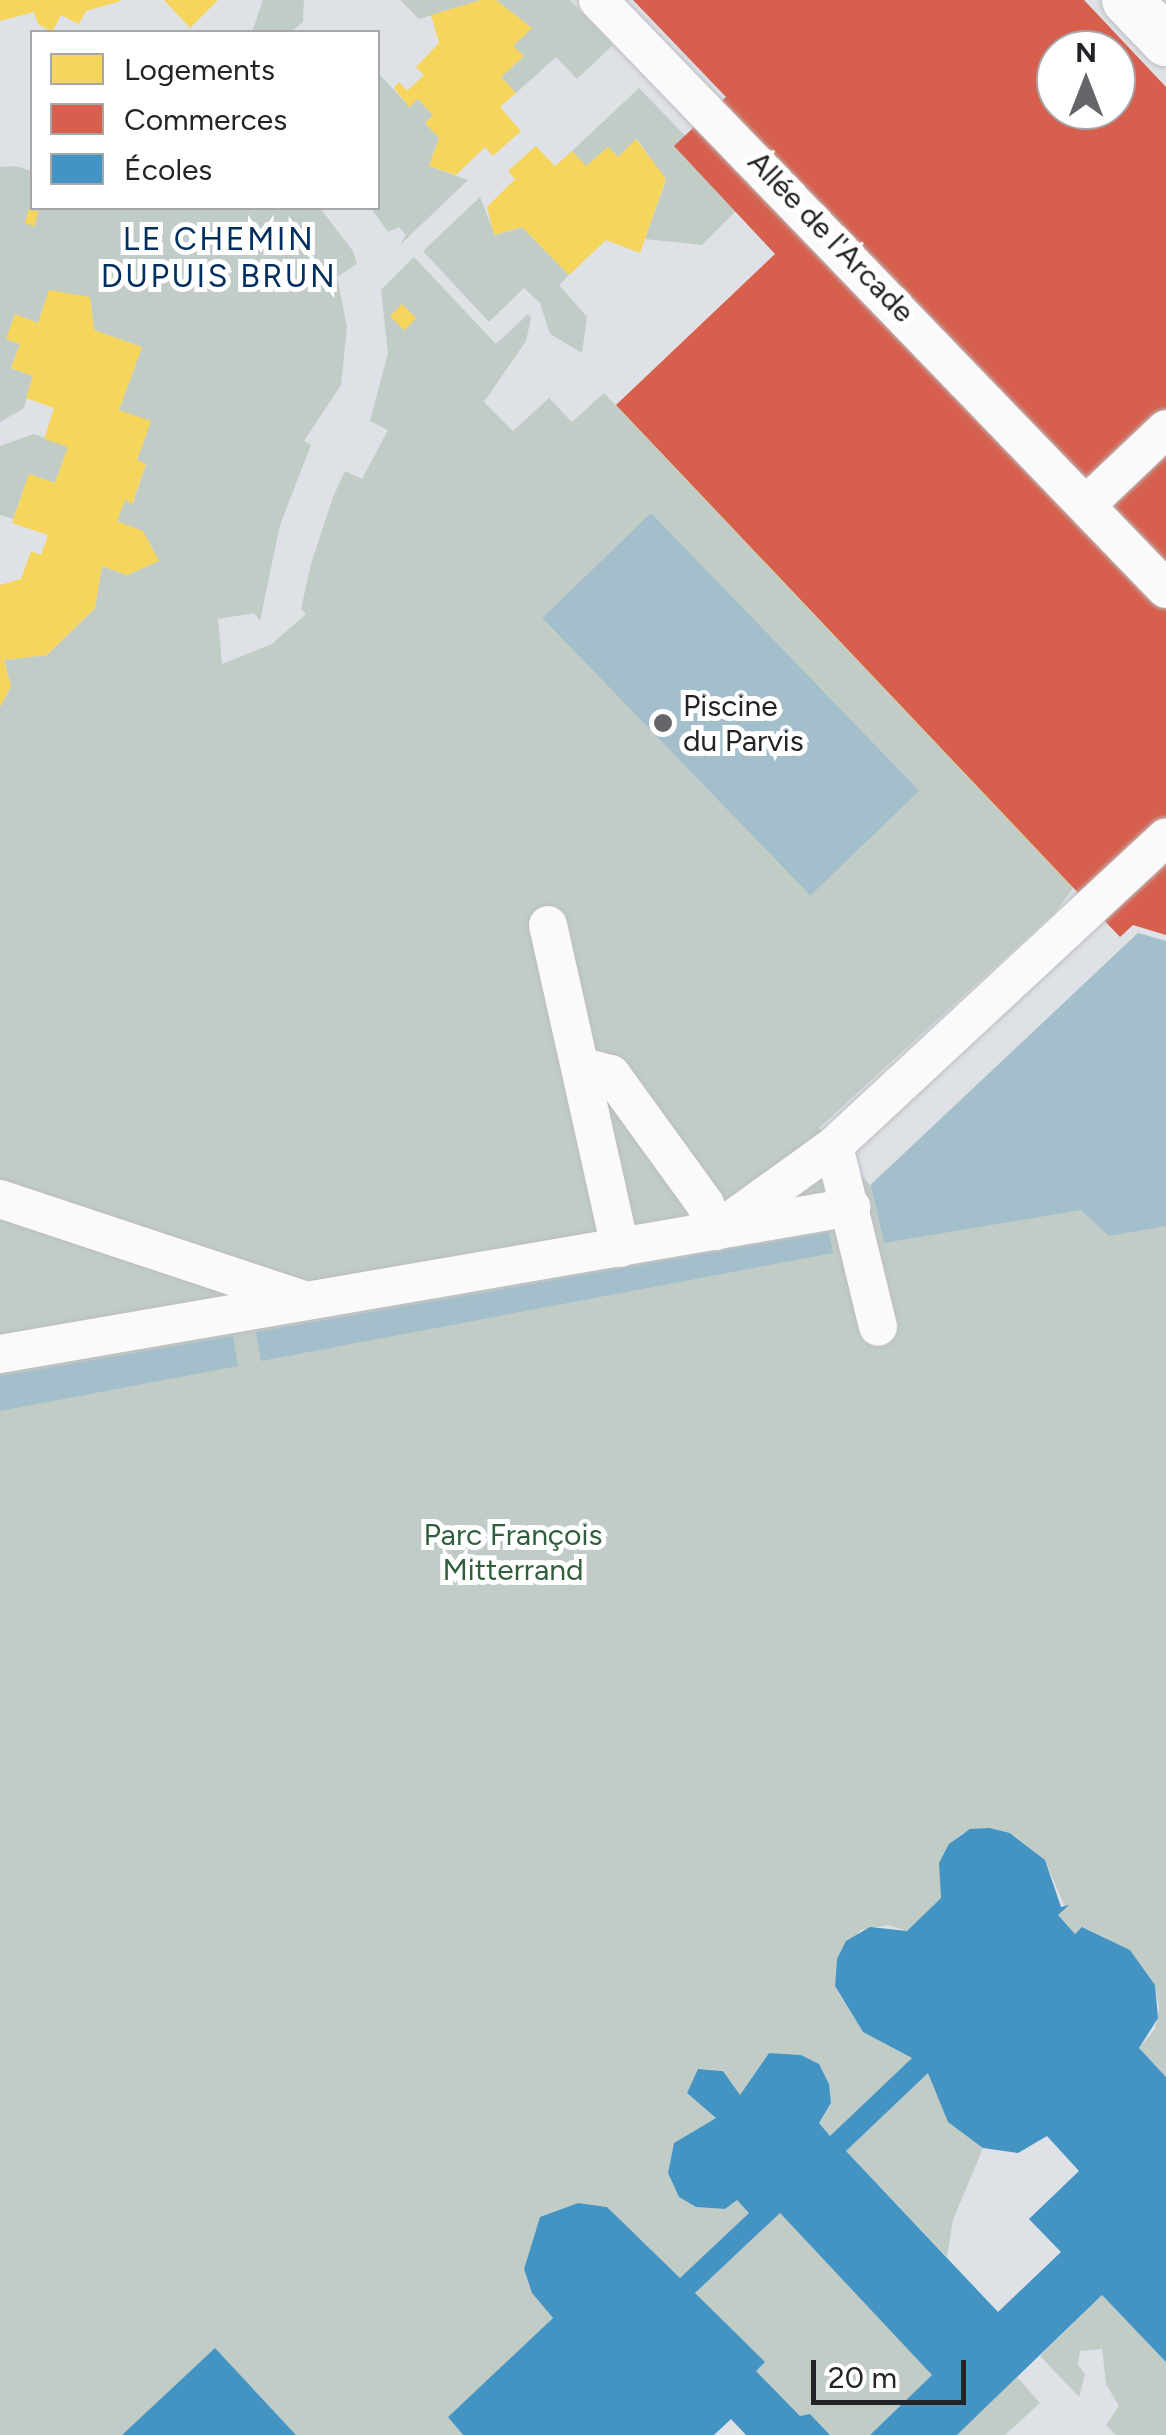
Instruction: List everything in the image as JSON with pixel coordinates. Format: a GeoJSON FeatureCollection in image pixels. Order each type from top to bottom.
{"type":"FeatureCollection","features":[{"type":"Feature","properties":{"kind":"street","name":"Allée de l'Arcade"},"geometry":{"type":"LineString","coordinates":[[598,0],[1166,589]]}},
{"type":"Feature","properties":{"kind":"street"},"geometry":{"type":"LineString","coordinates":[[1127,0],[1166,41]]}},
{"type":"Feature","properties":{"kind":"street"},"geometry":{"type":"LineString","coordinates":[[1073,491],[1166,429]]}},
{"type":"Feature","properties":{"kind":"street"},"geometry":{"type":"LineString","coordinates":[[716,1231],[834,1146],[1166,838]]}},
{"type":"Feature","properties":{"kind":"street"},"geometry":{"type":"LineString","coordinates":[[548,925],[584,1067],[620,1248]]}},
{"type":"Feature","properties":{"kind":"street"},"geometry":{"type":"LineString","coordinates":[[584,1067],[611,1074],[705,1204],[716,1231]]}},
{"type":"Feature","properties":{"kind":"street"},"geometry":{"type":"LineString","coordinates":[[834,1146],[878,1328]]}},
{"type":"Feature","properties":{"kind":"street"},"geometry":{"type":"LineString","coordinates":[[0,1199],[309,1302]]}},
{"type":"Feature","properties":{"kind":"street"},"geometry":{"type":"LineString","coordinates":[[0,1354],[851,1207]]}},
{"type":"Feature","properties":{"kind":"green space"},"geometry":{"type":"Polygon","coordinates":[[[263,0],[304,0],[303,22],[293,30],[253,30],[263,0]]]}},
{"type":"Feature","properties":{"kind":"green space"},"geometry":{"type":"Polygon","coordinates":[[[400,0],[481,0],[419,19],[400,0]]]}},
{"type":"Feature","properties":{"kind":"green space"},"geometry":{"type":"Polygon","coordinates":[[[496,0],[570,0],[613,45],[577,79],[556,57],[516,93],[501,77],[523,57],[513,46],[531,28],[496,0]]]}},
{"type":"Feature","properties":{"kind":"green space"},"geometry":{"type":"Polygon","coordinates":[[[380,75],[409,106],[418,99],[433,115],[425,123],[439,138],[429,166],[468,180],[400,245],[406,235],[399,227],[388,232],[372,210],[380,210],[380,75]]]}},
{"type":"Feature","properties":{"kind":"green space"},"geometry":{"type":"Polygon","coordinates":[[[639,88],[747,200],[702,245],[645,239],[666,180],[637,139],[618,157],[608,147],[586,166],[572,151],[639,88]]]}},
{"type":"Feature","properties":{"kind":"green space","name":"Parc François Mitterrand"},"geometry":{"type":"Polygon","coordinates":[[[0,167],[30,170],[30,210],[322,210],[353,251],[357,264],[337,277],[347,327],[341,385],[304,441],[311,445],[280,525],[260,621],[254,613],[218,619],[222,664],[272,644],[306,614],[301,609],[311,564],[333,497],[345,471],[362,479],[388,430],[370,421],[388,353],[381,290],[414,257],[496,344],[528,314],[531,318],[526,341],[484,402],[513,431],[549,398],[572,422],[604,393],[1073,888],[1057,910],[819,1128],[870,1185],[1138,933],[1166,941],[1166,2077],[1139,2048],[1155,2029],[1159,2008],[1155,1985],[1130,1950],[1083,1927],[1075,1934],[1058,1915],[1065,1907],[1045,1860],[1011,1833],[991,1828],[962,1833],[939,1863],[941,1898],[907,1931],[888,1925],[861,1930],[837,1959],[835,1987],[863,2032],[912,2058],[830,2136],[819,2123],[831,2104],[829,2084],[801,2055],[769,2053],[740,2095],[722,2070],[698,2069],[687,2093],[716,2118],[674,2143],[668,2173],[679,2197],[696,2207],[725,2209],[737,2200],[749,2213],[680,2278],[607,2207],[578,2203],[540,2217],[524,2269],[532,2293],[553,2318],[448,2417],[463,2435],[296,2435],[215,2348],[122,2435],[0,2435],[0,707],[11,686],[4,660],[47,655],[95,608],[102,566],[127,575],[159,561],[143,532],[117,521],[125,500],[133,503],[146,464],[137,460],[150,422],[119,410],[142,347],[94,330],[90,298],[50,291],[38,323],[15,314],[7,339],[20,344],[11,368],[33,376],[24,408],[0,422],[0,167]]]}},
{"type":"Feature","properties":{"kind":"green space"},"geometry":{"type":"Polygon","coordinates":[[[480,197],[495,235],[522,227],[569,275],[559,285],[587,317],[582,353],[550,334],[540,303],[524,288],[489,322],[423,251],[480,197]]]}},
{"type":"Feature","properties":{"kind":"green space"},"geometry":{"type":"Polygon","coordinates":[[[34,434],[68,447],[55,483],[29,475],[13,519],[0,515],[0,446],[34,434]]]}},
{"type":"Feature","properties":{"kind":"green space"},"geometry":{"type":"Polygon","coordinates":[[[928,2073],[983,2148],[953,2220],[947,2257],[846,2151],[928,2073]]]}},
{"type":"Feature","properties":{"kind":"green space"},"geometry":{"type":"Polygon","coordinates":[[[780,2213],[932,2375],[870,2435],[830,2435],[810,2414],[800,2416],[756,2371],[763,2363],[695,2293],[780,2213]]]}},
{"type":"Feature","properties":{"kind":"green space"},"geometry":{"type":"Polygon","coordinates":[[[1102,2295],[1166,2362],[1166,2435],[1116,2435],[1106,2425],[1119,2406],[1106,2384],[1102,2349],[1080,2351],[1078,2365],[1085,2374],[1079,2397],[1040,2356],[1102,2295]]]}},
{"type":"Feature","properties":{"kind":"green space"},"geometry":{"type":"Polygon","coordinates":[[[1017,2377],[1040,2403],[1005,2435],[957,2435],[1017,2377]]]}},
{"type":"Feature","properties":{"kind":"water"},"geometry":{"type":"Polygon","coordinates":[[[651,513],[919,791],[811,896],[542,618],[651,513]]]}},
{"type":"Feature","properties":{"kind":"water"},"geometry":{"type":"Polygon","coordinates":[[[1138,933],[1166,941],[1166,1226],[1109,1236],[1081,1210],[884,1243],[871,1185],[1138,933]]]}},
{"type":"Feature","properties":{"kind":"water"},"geometry":{"type":"Polygon","coordinates":[[[829,1232],[833,1253],[261,1361],[256,1332],[829,1232]]]}},
{"type":"Feature","properties":{"kind":"water"},"geometry":{"type":"Polygon","coordinates":[[[233,1336],[238,1366],[0,1411],[0,1376],[233,1336]]]}},
{"type":"Feature","properties":{"kind":"building: Logements"},"geometry":{"type":"Polygon","coordinates":[[[0,0],[121,1],[86,11],[79,24],[61,15],[53,30],[38,24],[34,12],[0,21],[0,0]]]}},
{"type":"Feature","properties":{"kind":"building: Logements"},"geometry":{"type":"Polygon","coordinates":[[[164,0],[218,0],[190,28],[164,0]]]}},
{"type":"Feature","properties":{"kind":"building: Logements"},"geometry":{"type":"Polygon","coordinates":[[[481,0],[496,0],[532,28],[513,46],[524,56],[501,77],[516,93],[500,107],[521,131],[493,156],[485,147],[456,175],[429,166],[439,138],[425,123],[433,115],[418,99],[409,107],[394,88],[399,82],[407,91],[424,75],[416,67],[439,43],[431,15],[481,0]]]}},
{"type":"Feature","properties":{"kind":"building: Logements"},"geometry":{"type":"Polygon","coordinates":[[[636,139],[666,179],[640,253],[606,240],[569,275],[522,227],[494,235],[487,207],[515,179],[508,171],[536,146],[555,166],[572,151],[586,166],[608,147],[618,157],[636,139]]]}},
{"type":"Feature","properties":{"kind":"building: Logements"},"geometry":{"type":"Polygon","coordinates":[[[29,209],[39,212],[34,226],[25,223],[29,209]]]}},
{"type":"Feature","properties":{"kind":"building: Logements"},"geometry":{"type":"Polygon","coordinates":[[[787,243],[1166,641],[1166,794],[1073,888],[616,405],[787,243]]]}},
{"type":"Feature","properties":{"kind":"building: Logements"},"geometry":{"type":"Polygon","coordinates":[[[49,290],[90,297],[94,330],[142,347],[119,410],[151,421],[137,460],[146,464],[132,504],[125,500],[117,521],[143,531],[159,561],[127,575],[102,566],[95,608],[47,655],[4,660],[11,686],[0,707],[0,585],[21,579],[31,551],[41,555],[48,535],[12,523],[29,474],[55,483],[68,447],[44,439],[54,408],[26,398],[33,376],[11,368],[20,344],[6,339],[15,314],[38,323],[49,290]]]}},
{"type":"Feature","properties":{"kind":"building: Logements"},"geometry":{"type":"Polygon","coordinates":[[[402,304],[416,318],[404,330],[390,316],[402,304]]]}},
{"type":"Feature","properties":{"kind":"building: Commerces"},"geometry":{"type":"Polygon","coordinates":[[[633,0],[1084,0],[1112,30],[1036,30],[1036,130],[1136,130],[1136,55],[1166,87],[1166,935],[1133,925],[1120,937],[616,405],[775,254],[674,146],[726,97],[633,0]]]}},
{"type":"Feature","properties":{"kind":"building: Écoles"},"geometry":{"type":"Polygon","coordinates":[[[970,1829],[1010,1833],[1045,1860],[1061,1907],[1069,1905],[1058,1915],[1075,1934],[1082,1927],[1130,1950],[1155,1985],[1158,2018],[1139,2048],[1166,2077],[1166,2362],[1102,2295],[957,2435],[870,2435],[932,2375],[780,2213],[695,2293],[765,2362],[756,2371],[800,2416],[810,2414],[830,2435],[746,2435],[731,2419],[714,2435],[463,2435],[448,2417],[553,2318],[532,2293],[524,2269],[540,2217],[578,2203],[607,2207],[680,2278],[749,2213],[737,2200],[725,2209],[696,2207],[679,2197],[668,2173],[674,2143],[716,2118],[687,2093],[698,2069],[723,2071],[740,2095],[769,2053],[801,2055],[819,2064],[829,2084],[831,2103],[819,2123],[830,2136],[912,2058],[863,2032],[835,1986],[837,1959],[846,1941],[870,1927],[907,1931],[941,1898],[939,1863],[949,1844],[970,1829]],[[928,2073],[846,2151],[998,2312],[1061,2252],[1029,2219],[1079,2171],[1047,2136],[1018,2153],[983,2148],[948,2122],[928,2073]]]}},
{"type":"Feature","properties":{"kind":"building: Écoles"},"geometry":{"type":"Polygon","coordinates":[[[215,2348],[296,2435],[122,2435],[215,2348]]]}},
{"type":"Feature","properties":{"kind":"place","name":"Piscine du Parvis"},"geometry":{"type":"Point","coordinates":[663,723]}},
{"type":"Feature","properties":{"kind":"district","name":"LE CHEMIN DUPUIS BRUN"},"geometry":{"type":"Point","coordinates":[219,258]}}]}
